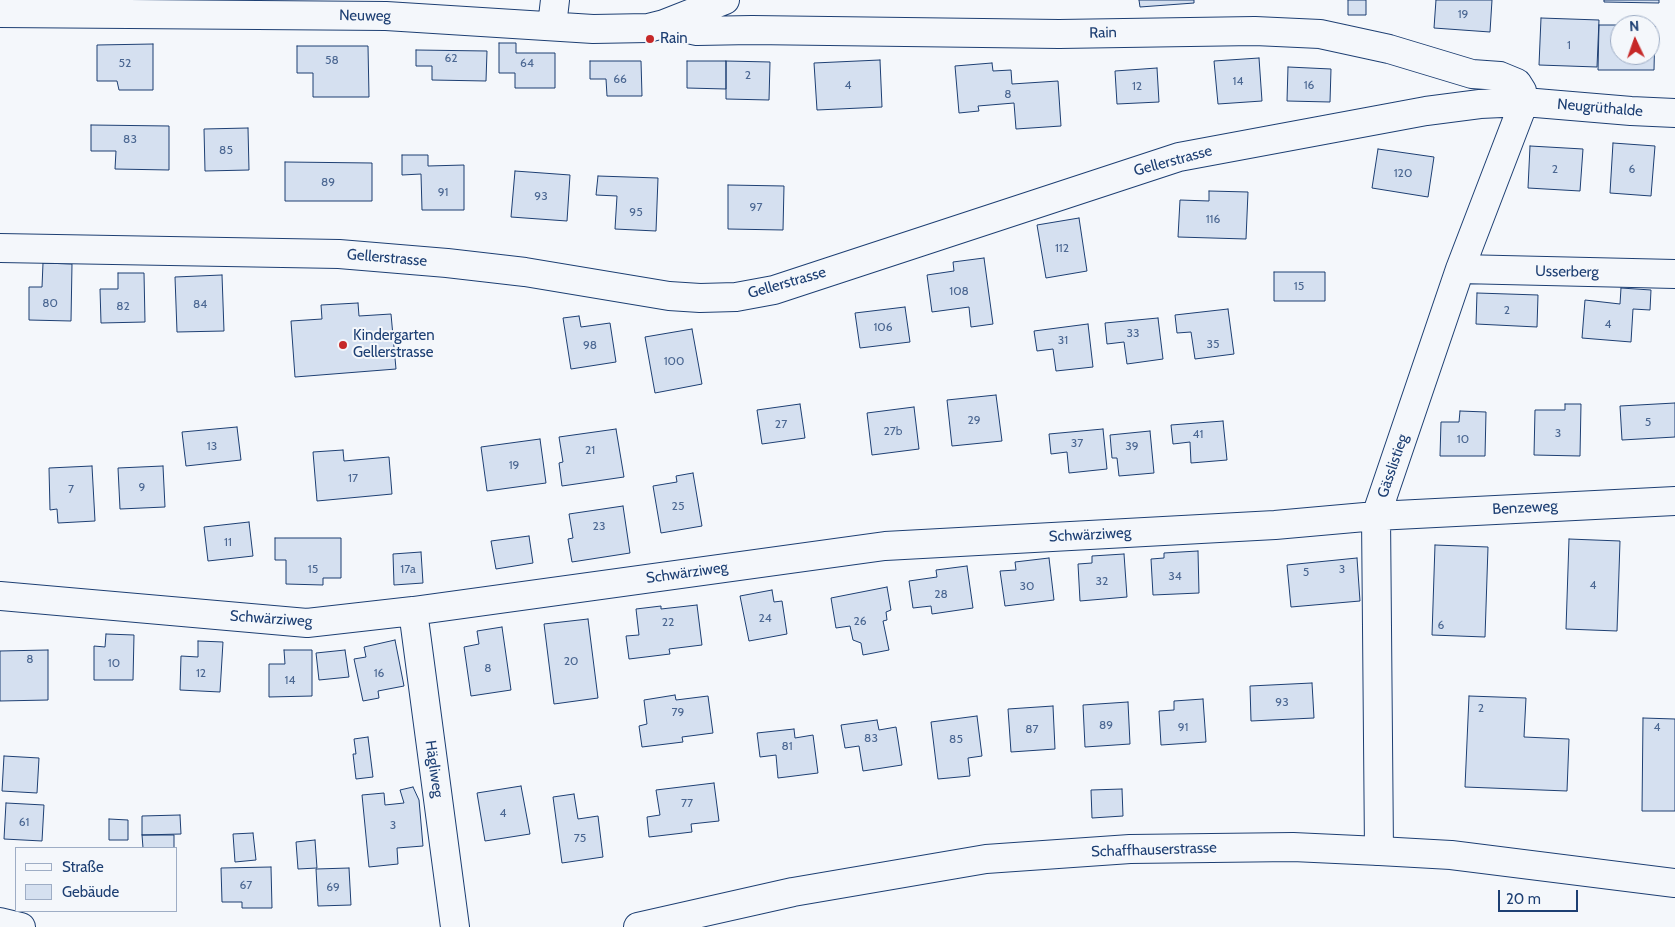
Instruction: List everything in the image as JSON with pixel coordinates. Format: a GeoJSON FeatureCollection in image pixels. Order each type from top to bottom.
{"type":"FeatureCollection","features":[{"type":"Feature","properties":{"kind":"street","name":"Neuweg"},"geometry":{"type":"LineString","coordinates":[[0,13],[377,16],[554,13],[593,29],[648,28],[664,24],[725,0]]}},
{"type":"Feature","properties":{"kind":"street"},"geometry":{"type":"LineString","coordinates":[[743,0],[745,19],[752,30]]}},
{"type":"Feature","properties":{"kind":"street","name":"Rain"},"geometry":{"type":"LineString","coordinates":[[664,24],[697,31],[1059,34],[1254,31],[1320,34],[1389,49],[1472,74],[1500,76],[1517,83],[1522,91],[1524,102]]}},
{"type":"Feature","properties":{"kind":"street","name":"Neugrüthalde"},"geometry":{"type":"LineString","coordinates":[[1524,102],[1631,112],[1675,113]]}},
{"type":"Feature","properties":{"kind":"street","name":"Gellerstrasse"},"geometry":{"type":"LineString","coordinates":[[0,248],[349,254],[525,272],[669,296],[700,298],[736,297],[774,290],[1179,156],[1426,111],[1480,104],[1524,102]]}},
{"type":"Feature","properties":{"kind":"street","name":"Gässlistieg"},"geometry":{"type":"LineString","coordinates":[[1379,850],[1376,516],[1460,269],[1524,102]]}},
{"type":"Feature","properties":{"kind":"street","name":"Usserberg"},"geometry":{"type":"LineString","coordinates":[[1460,269],[1675,274]]}},
{"type":"Feature","properties":{"kind":"street","name":"Benzeweg"},"geometry":{"type":"LineString","coordinates":[[1376,516],[1675,501]]}},
{"type":"Feature","properties":{"kind":"street","name":"Schwärziweg"},"geometry":{"type":"LineString","coordinates":[[0,596],[307,623],[413,611],[885,546],[1275,525],[1376,516]]}},
{"type":"Feature","properties":{"kind":"street","name":"Hägliweg"},"geometry":{"type":"LineString","coordinates":[[413,611],[455,927]]}},
{"type":"Feature","properties":{"kind":"street","name":"Schaffhauserstrasse"},"geometry":{"type":"LineString","coordinates":[[638,927],[793,892],[986,859],[1130,849],[1293,848],[1379,850],[1451,855],[1675,883]]}},
{"type":"Feature","properties":{"kind":"street"},"geometry":{"type":"LineString","coordinates":[[0,922],[21,927]]}},
{"type":"Feature","properties":{"kind":"building"},"geometry":{"type":"Polygon","coordinates":[[[1139,0],[1194,0],[1194,3],[1140,7],[1139,0]]]}},
{"type":"Feature","properties":{"kind":"building"},"geometry":{"type":"Polygon","coordinates":[[[1348,0],[1366,0],[1366,15],[1348,15],[1348,0]]]}},
{"type":"Feature","properties":{"kind":"building"},"geometry":{"type":"Polygon","coordinates":[[[1436,0],[1492,0],[1490,32],[1434,28],[1436,0]]]}},
{"type":"Feature","properties":{"kind":"building"},"geometry":{"type":"Polygon","coordinates":[[[1604,0],[1659,0],[1659,3],[1604,2],[1604,0]]]}},
{"type":"Feature","properties":{"kind":"building"},"geometry":{"type":"Polygon","coordinates":[[[1541,18],[1599,20],[1597,67],[1539,65],[1541,18]]]}},
{"type":"Feature","properties":{"kind":"building"},"geometry":{"type":"Polygon","coordinates":[[[1599,25],[1610,25],[1610,65],[1654,65],[1654,70],[1598,70],[1599,25]]]}},
{"type":"Feature","properties":{"kind":"building"},"geometry":{"type":"Polygon","coordinates":[[[499,43],[516,43],[516,53],[555,53],[555,88],[515,88],[515,73],[499,73],[499,43]]]}},
{"type":"Feature","properties":{"kind":"building"},"geometry":{"type":"Polygon","coordinates":[[[153,44],[153,90],[119,90],[117,81],[97,81],[97,45],[153,44]]]}},
{"type":"Feature","properties":{"kind":"building"},"geometry":{"type":"Polygon","coordinates":[[[297,46],[368,46],[369,97],[313,97],[313,73],[297,73],[297,46]]]}},
{"type":"Feature","properties":{"kind":"building"},"geometry":{"type":"Polygon","coordinates":[[[416,50],[487,51],[486,81],[432,80],[432,66],[416,66],[416,50]]]}},
{"type":"Feature","properties":{"kind":"building"},"geometry":{"type":"Polygon","coordinates":[[[1259,58],[1262,101],[1218,104],[1214,61],[1259,58]]]}},
{"type":"Feature","properties":{"kind":"building"},"geometry":{"type":"Polygon","coordinates":[[[880,60],[882,107],[817,110],[814,63],[880,60]]]}},
{"type":"Feature","properties":{"kind":"building"},"geometry":{"type":"Polygon","coordinates":[[[590,61],[641,61],[642,96],[607,96],[606,79],[590,79],[590,61]]]}},
{"type":"Feature","properties":{"kind":"building"},"geometry":{"type":"Polygon","coordinates":[[[687,61],[726,61],[726,89],[687,88],[687,61]]]}},
{"type":"Feature","properties":{"kind":"building"},"geometry":{"type":"Polygon","coordinates":[[[726,61],[770,62],[769,100],[726,99],[726,61]]]}},
{"type":"Feature","properties":{"kind":"building"},"geometry":{"type":"Polygon","coordinates":[[[992,63],[993,71],[1011,70],[1012,84],[1058,81],[1061,126],[1016,129],[1014,103],[978,106],[979,111],[959,113],[955,66],[992,63]]]}},
{"type":"Feature","properties":{"kind":"building"},"geometry":{"type":"Polygon","coordinates":[[[1288,67],[1331,69],[1330,102],[1287,101],[1288,67]]]}},
{"type":"Feature","properties":{"kind":"building"},"geometry":{"type":"Polygon","coordinates":[[[1157,68],[1159,102],[1117,104],[1115,71],[1157,68]]]}},
{"type":"Feature","properties":{"kind":"building"},"geometry":{"type":"Polygon","coordinates":[[[91,125],[169,126],[169,170],[115,169],[116,151],[91,151],[91,125]]]}},
{"type":"Feature","properties":{"kind":"building"},"geometry":{"type":"Polygon","coordinates":[[[248,128],[249,170],[205,171],[204,129],[248,128]]]}},
{"type":"Feature","properties":{"kind":"building"},"geometry":{"type":"Polygon","coordinates":[[[1613,143],[1655,146],[1651,196],[1610,193],[1613,143]]]}},
{"type":"Feature","properties":{"kind":"building"},"geometry":{"type":"Polygon","coordinates":[[[1530,146],[1583,149],[1580,191],[1528,188],[1530,146]]]}},
{"type":"Feature","properties":{"kind":"building"},"geometry":{"type":"Polygon","coordinates":[[[1378,149],[1434,157],[1428,197],[1372,188],[1378,149]]]}},
{"type":"Feature","properties":{"kind":"building"},"geometry":{"type":"Polygon","coordinates":[[[402,155],[428,155],[428,166],[464,165],[464,210],[422,210],[421,174],[402,175],[402,155]]]}},
{"type":"Feature","properties":{"kind":"building"},"geometry":{"type":"Polygon","coordinates":[[[285,162],[372,163],[372,201],[285,201],[285,162]]]}},
{"type":"Feature","properties":{"kind":"building"},"geometry":{"type":"Polygon","coordinates":[[[515,171],[570,175],[567,221],[511,217],[515,171]]]}},
{"type":"Feature","properties":{"kind":"building"},"geometry":{"type":"Polygon","coordinates":[[[598,176],[658,178],[656,231],[615,229],[617,196],[596,195],[598,176]]]}},
{"type":"Feature","properties":{"kind":"building"},"geometry":{"type":"Polygon","coordinates":[[[728,185],[784,186],[783,230],[728,229],[728,185]]]}},
{"type":"Feature","properties":{"kind":"building"},"geometry":{"type":"Polygon","coordinates":[[[1209,191],[1248,192],[1246,239],[1178,237],[1180,200],[1209,201],[1209,191]]]}},
{"type":"Feature","properties":{"kind":"building"},"geometry":{"type":"Polygon","coordinates":[[[1079,218],[1087,271],[1046,278],[1037,225],[1079,218]]]}},
{"type":"Feature","properties":{"kind":"building"},"geometry":{"type":"Polygon","coordinates":[[[984,258],[993,324],[971,327],[969,307],[932,312],[927,275],[954,271],[953,262],[984,258]]]}},
{"type":"Feature","properties":{"kind":"building"},"geometry":{"type":"Polygon","coordinates":[[[43,263],[72,264],[71,321],[29,320],[29,287],[42,287],[43,263]]]}},
{"type":"Feature","properties":{"kind":"building"},"geometry":{"type":"Polygon","coordinates":[[[1274,272],[1325,272],[1325,301],[1274,301],[1274,272]]]}},
{"type":"Feature","properties":{"kind":"building"},"geometry":{"type":"Polygon","coordinates":[[[118,273],[144,273],[145,322],[101,323],[100,289],[118,289],[118,273]]]}},
{"type":"Feature","properties":{"kind":"building"},"geometry":{"type":"Polygon","coordinates":[[[222,275],[224,331],[177,332],[175,277],[222,275]]]}},
{"type":"Feature","properties":{"kind":"building"},"geometry":{"type":"Polygon","coordinates":[[[1621,288],[1651,290],[1650,310],[1633,309],[1631,342],[1582,338],[1585,300],[1620,304],[1621,288]]]}},
{"type":"Feature","properties":{"kind":"building"},"geometry":{"type":"Polygon","coordinates":[[[1477,293],[1538,295],[1537,327],[1476,324],[1477,293]]]}},
{"type":"Feature","properties":{"kind":"building","name":"Kindergarten Gellerstrasse"},"geometry":{"type":"Polygon","coordinates":[[[358,303],[359,316],[391,314],[396,369],[295,377],[291,321],[322,319],[321,305],[358,303]]]}},
{"type":"Feature","properties":{"kind":"building"},"geometry":{"type":"Polygon","coordinates":[[[905,307],[910,342],[860,348],[855,313],[905,307]]]}},
{"type":"Feature","properties":{"kind":"building"},"geometry":{"type":"Polygon","coordinates":[[[1228,309],[1234,354],[1195,359],[1191,332],[1177,333],[1175,315],[1228,309]]]}},
{"type":"Feature","properties":{"kind":"building"},"geometry":{"type":"Polygon","coordinates":[[[579,316],[581,327],[610,323],[616,362],[571,369],[563,318],[579,316]]]}},
{"type":"Feature","properties":{"kind":"building"},"geometry":{"type":"Polygon","coordinates":[[[1158,318],[1163,359],[1127,364],[1124,342],[1107,344],[1105,323],[1158,318]]]}},
{"type":"Feature","properties":{"kind":"building"},"geometry":{"type":"Polygon","coordinates":[[[1088,324],[1093,367],[1056,371],[1053,349],[1037,351],[1034,331],[1088,324]]]}},
{"type":"Feature","properties":{"kind":"building"},"geometry":{"type":"Polygon","coordinates":[[[692,329],[702,384],[655,393],[645,337],[692,329]]]}},
{"type":"Feature","properties":{"kind":"building"},"geometry":{"type":"Polygon","coordinates":[[[996,395],[1002,441],[952,446],[947,400],[996,395]]]}},
{"type":"Feature","properties":{"kind":"building"},"geometry":{"type":"Polygon","coordinates":[[[1675,403],[1675,437],[1622,440],[1620,406],[1675,403]]]}},
{"type":"Feature","properties":{"kind":"building"},"geometry":{"type":"Polygon","coordinates":[[[800,404],[805,438],[762,444],[757,410],[800,404]]]}},
{"type":"Feature","properties":{"kind":"building"},"geometry":{"type":"Polygon","coordinates":[[[1565,404],[1581,404],[1580,456],[1534,455],[1535,410],[1565,410],[1565,404]]]}},
{"type":"Feature","properties":{"kind":"building"},"geometry":{"type":"Polygon","coordinates":[[[914,407],[919,449],[872,455],[867,413],[914,407]]]}},
{"type":"Feature","properties":{"kind":"building"},"geometry":{"type":"Polygon","coordinates":[[[1460,411],[1486,412],[1485,456],[1440,456],[1441,422],[1459,422],[1460,411]]]}},
{"type":"Feature","properties":{"kind":"building"},"geometry":{"type":"Polygon","coordinates":[[[1223,421],[1227,460],[1191,463],[1190,442],[1173,444],[1171,425],[1223,421]]]}},
{"type":"Feature","properties":{"kind":"building"},"geometry":{"type":"Polygon","coordinates":[[[237,427],[241,460],[186,466],[182,432],[237,427]]]}},
{"type":"Feature","properties":{"kind":"building"},"geometry":{"type":"Polygon","coordinates":[[[616,429],[624,477],[562,486],[559,463],[563,462],[559,437],[616,429]]]}},
{"type":"Feature","properties":{"kind":"building"},"geometry":{"type":"Polygon","coordinates":[[[1103,429],[1107,469],[1069,473],[1067,452],[1051,454],[1049,434],[1103,429]]]}},
{"type":"Feature","properties":{"kind":"building"},"geometry":{"type":"Polygon","coordinates":[[[1150,431],[1154,473],[1119,476],[1117,458],[1112,458],[1110,435],[1150,431]]]}},
{"type":"Feature","properties":{"kind":"building"},"geometry":{"type":"Polygon","coordinates":[[[540,439],[546,483],[487,491],[481,447],[540,439]]]}},
{"type":"Feature","properties":{"kind":"building"},"geometry":{"type":"Polygon","coordinates":[[[343,450],[344,461],[389,457],[392,494],[317,501],[313,452],[343,450]]]}},
{"type":"Feature","properties":{"kind":"building"},"geometry":{"type":"Polygon","coordinates":[[[92,466],[95,521],[58,523],[57,509],[50,510],[49,468],[92,466]]]}},
{"type":"Feature","properties":{"kind":"building"},"geometry":{"type":"Polygon","coordinates":[[[163,466],[165,507],[120,509],[118,468],[163,466]]]}},
{"type":"Feature","properties":{"kind":"building"},"geometry":{"type":"Polygon","coordinates":[[[693,473],[702,526],[661,533],[653,486],[677,482],[676,476],[693,473]]]}},
{"type":"Feature","properties":{"kind":"building"},"geometry":{"type":"Polygon","coordinates":[[[623,506],[630,553],[572,562],[568,539],[573,538],[569,514],[623,506]]]}},
{"type":"Feature","properties":{"kind":"building"},"geometry":{"type":"Polygon","coordinates":[[[249,522],[253,556],[208,561],[204,527],[249,522]]]}},
{"type":"Feature","properties":{"kind":"building"},"geometry":{"type":"Polygon","coordinates":[[[529,536],[533,563],[496,569],[491,541],[529,536]]]}},
{"type":"Feature","properties":{"kind":"building"},"geometry":{"type":"Polygon","coordinates":[[[275,538],[341,538],[341,578],[323,578],[323,585],[286,584],[286,560],[275,560],[275,538]]]}},
{"type":"Feature","properties":{"kind":"building"},"geometry":{"type":"Polygon","coordinates":[[[1569,539],[1620,541],[1617,631],[1566,629],[1569,539]]]}},
{"type":"Feature","properties":{"kind":"building"},"geometry":{"type":"Polygon","coordinates":[[[1435,545],[1488,547],[1485,637],[1432,635],[1435,545]]]}},
{"type":"Feature","properties":{"kind":"building"},"geometry":{"type":"Polygon","coordinates":[[[1198,551],[1199,593],[1153,595],[1151,559],[1164,558],[1164,553],[1198,551]]]}},
{"type":"Feature","properties":{"kind":"building"},"geometry":{"type":"Polygon","coordinates":[[[421,552],[423,583],[394,585],[393,554],[421,552]]]}},
{"type":"Feature","properties":{"kind":"building"},"geometry":{"type":"Polygon","coordinates":[[[1124,554],[1127,597],[1080,601],[1078,564],[1092,563],[1092,556],[1124,554]]]}},
{"type":"Feature","properties":{"kind":"building"},"geometry":{"type":"Polygon","coordinates":[[[1049,558],[1054,600],[1005,606],[1000,571],[1016,570],[1015,562],[1049,558]]]}},
{"type":"Feature","properties":{"kind":"building"},"geometry":{"type":"Polygon","coordinates":[[[1357,558],[1360,601],[1291,607],[1287,565],[1357,558]]]}},
{"type":"Feature","properties":{"kind":"building"},"geometry":{"type":"Polygon","coordinates":[[[967,566],[973,608],[932,614],[931,606],[913,608],[909,581],[937,577],[936,570],[967,566]]]}},
{"type":"Feature","properties":{"kind":"building"},"geometry":{"type":"Polygon","coordinates":[[[887,587],[891,610],[886,612],[887,620],[883,621],[889,650],[863,655],[861,643],[853,640],[850,626],[836,628],[831,598],[887,587]]]}},
{"type":"Feature","properties":{"kind":"building"},"geometry":{"type":"Polygon","coordinates":[[[772,590],[774,602],[782,601],[787,634],[749,641],[740,596],[772,590]]]}},
{"type":"Feature","properties":{"kind":"building"},"geometry":{"type":"Polygon","coordinates":[[[697,605],[702,645],[669,649],[670,654],[629,659],[626,636],[639,635],[636,609],[661,606],[661,609],[697,605]]]}},
{"type":"Feature","properties":{"kind":"building"},"geometry":{"type":"Polygon","coordinates":[[[588,619],[598,698],[554,704],[544,624],[588,619]]]}},
{"type":"Feature","properties":{"kind":"building"},"geometry":{"type":"Polygon","coordinates":[[[502,627],[511,690],[471,696],[464,647],[479,644],[477,631],[502,627]]]}},
{"type":"Feature","properties":{"kind":"building"},"geometry":{"type":"Polygon","coordinates":[[[106,634],[134,635],[133,680],[94,680],[94,646],[105,647],[106,634]]]}},
{"type":"Feature","properties":{"kind":"building"},"geometry":{"type":"Polygon","coordinates":[[[395,640],[404,686],[378,691],[379,698],[363,701],[354,659],[366,657],[364,647],[395,640]]]}},
{"type":"Feature","properties":{"kind":"building"},"geometry":{"type":"Polygon","coordinates":[[[198,641],[223,642],[220,692],[180,690],[181,656],[198,657],[198,641]]]}},
{"type":"Feature","properties":{"kind":"building"},"geometry":{"type":"Polygon","coordinates":[[[48,650],[48,700],[0,701],[0,651],[48,650]]]}},
{"type":"Feature","properties":{"kind":"building"},"geometry":{"type":"Polygon","coordinates":[[[284,650],[312,650],[312,696],[269,697],[269,664],[285,664],[284,650]]]}},
{"type":"Feature","properties":{"kind":"building"},"geometry":{"type":"Polygon","coordinates":[[[345,650],[349,677],[319,680],[316,653],[345,650]]]}},
{"type":"Feature","properties":{"kind":"building"},"geometry":{"type":"Polygon","coordinates":[[[1312,683],[1314,718],[1251,721],[1250,686],[1312,683]]]}},
{"type":"Feature","properties":{"kind":"building"},"geometry":{"type":"Polygon","coordinates":[[[675,695],[676,700],[708,696],[713,733],[682,737],[683,742],[642,747],[639,726],[647,724],[644,700],[675,695]]]}},
{"type":"Feature","properties":{"kind":"building"},"geometry":{"type":"Polygon","coordinates":[[[1469,696],[1526,698],[1524,737],[1569,739],[1567,791],[1465,787],[1469,696]]]}},
{"type":"Feature","properties":{"kind":"building"},"geometry":{"type":"Polygon","coordinates":[[[1203,699],[1206,742],[1161,745],[1159,711],[1174,710],[1174,701],[1203,699]]]}},
{"type":"Feature","properties":{"kind":"building"},"geometry":{"type":"Polygon","coordinates":[[[1128,702],[1130,744],[1085,747],[1083,705],[1128,702]]]}},
{"type":"Feature","properties":{"kind":"building"},"geometry":{"type":"Polygon","coordinates":[[[1053,706],[1055,749],[1011,752],[1008,709],[1053,706]]]}},
{"type":"Feature","properties":{"kind":"building"},"geometry":{"type":"Polygon","coordinates":[[[977,716],[982,756],[968,758],[970,776],[938,779],[931,722],[977,716]]]}},
{"type":"Feature","properties":{"kind":"building"},"geometry":{"type":"Polygon","coordinates":[[[1643,718],[1675,719],[1675,811],[1642,811],[1643,718]]]}},
{"type":"Feature","properties":{"kind":"building"},"geometry":{"type":"Polygon","coordinates":[[[877,720],[879,730],[896,727],[902,765],[863,771],[859,746],[845,748],[841,725],[877,720]]]}},
{"type":"Feature","properties":{"kind":"building"},"geometry":{"type":"Polygon","coordinates":[[[794,729],[795,738],[813,735],[818,773],[778,778],[776,755],[760,757],[757,733],[794,729]]]}},
{"type":"Feature","properties":{"kind":"building"},"geometry":{"type":"Polygon","coordinates":[[[368,737],[373,777],[356,779],[353,754],[356,754],[354,739],[368,737]]]}},
{"type":"Feature","properties":{"kind":"building"},"geometry":{"type":"Polygon","coordinates":[[[4,756],[39,758],[37,793],[2,791],[4,756]]]}},
{"type":"Feature","properties":{"kind":"building"},"geometry":{"type":"Polygon","coordinates":[[[714,783],[719,821],[691,824],[692,832],[649,837],[647,817],[660,815],[656,790],[714,783]]]}},
{"type":"Feature","properties":{"kind":"building"},"geometry":{"type":"Polygon","coordinates":[[[521,786],[530,834],[485,841],[477,793],[521,786]]]}},
{"type":"Feature","properties":{"kind":"building"},"geometry":{"type":"Polygon","coordinates":[[[413,787],[419,800],[423,846],[397,848],[398,864],[369,867],[362,795],[384,793],[385,805],[404,803],[400,790],[413,787]]]}},
{"type":"Feature","properties":{"kind":"building"},"geometry":{"type":"Polygon","coordinates":[[[1122,789],[1123,816],[1092,818],[1091,790],[1122,789]]]}},
{"type":"Feature","properties":{"kind":"building"},"geometry":{"type":"Polygon","coordinates":[[[574,794],[578,819],[598,816],[603,857],[562,863],[553,797],[574,794]]]}},
{"type":"Feature","properties":{"kind":"building"},"geometry":{"type":"Polygon","coordinates":[[[6,803],[44,805],[42,841],[4,839],[6,803]]]}},
{"type":"Feature","properties":{"kind":"building"},"geometry":{"type":"Polygon","coordinates":[[[180,815],[181,834],[142,835],[142,816],[180,815]]]}},
{"type":"Feature","properties":{"kind":"building"},"geometry":{"type":"Polygon","coordinates":[[[109,819],[128,820],[128,840],[109,840],[109,819]]]}},
{"type":"Feature","properties":{"kind":"building"},"geometry":{"type":"Polygon","coordinates":[[[253,833],[256,860],[235,862],[233,834],[253,833]]]}},
{"type":"Feature","properties":{"kind":"building"},"geometry":{"type":"Polygon","coordinates":[[[142,835],[174,835],[174,847],[143,847],[142,835]]]}},
{"type":"Feature","properties":{"kind":"building"},"geometry":{"type":"Polygon","coordinates":[[[315,840],[317,868],[298,869],[296,842],[315,840]]]}},
{"type":"Feature","properties":{"kind":"building"},"geometry":{"type":"Polygon","coordinates":[[[271,867],[272,908],[242,908],[242,902],[222,902],[221,868],[271,867]]]}},
{"type":"Feature","properties":{"kind":"building"},"geometry":{"type":"Polygon","coordinates":[[[349,868],[351,905],[318,906],[316,869],[349,868]]]}},
{"type":"Feature","properties":{"kind":"place","name":"Rain"},"geometry":{"type":"Point","coordinates":[650,39]}},
{"type":"Feature","properties":{"kind":"place","name":"Kindergarten Gellerstrasse"},"geometry":{"type":"Point","coordinates":[343,345]}}]}
